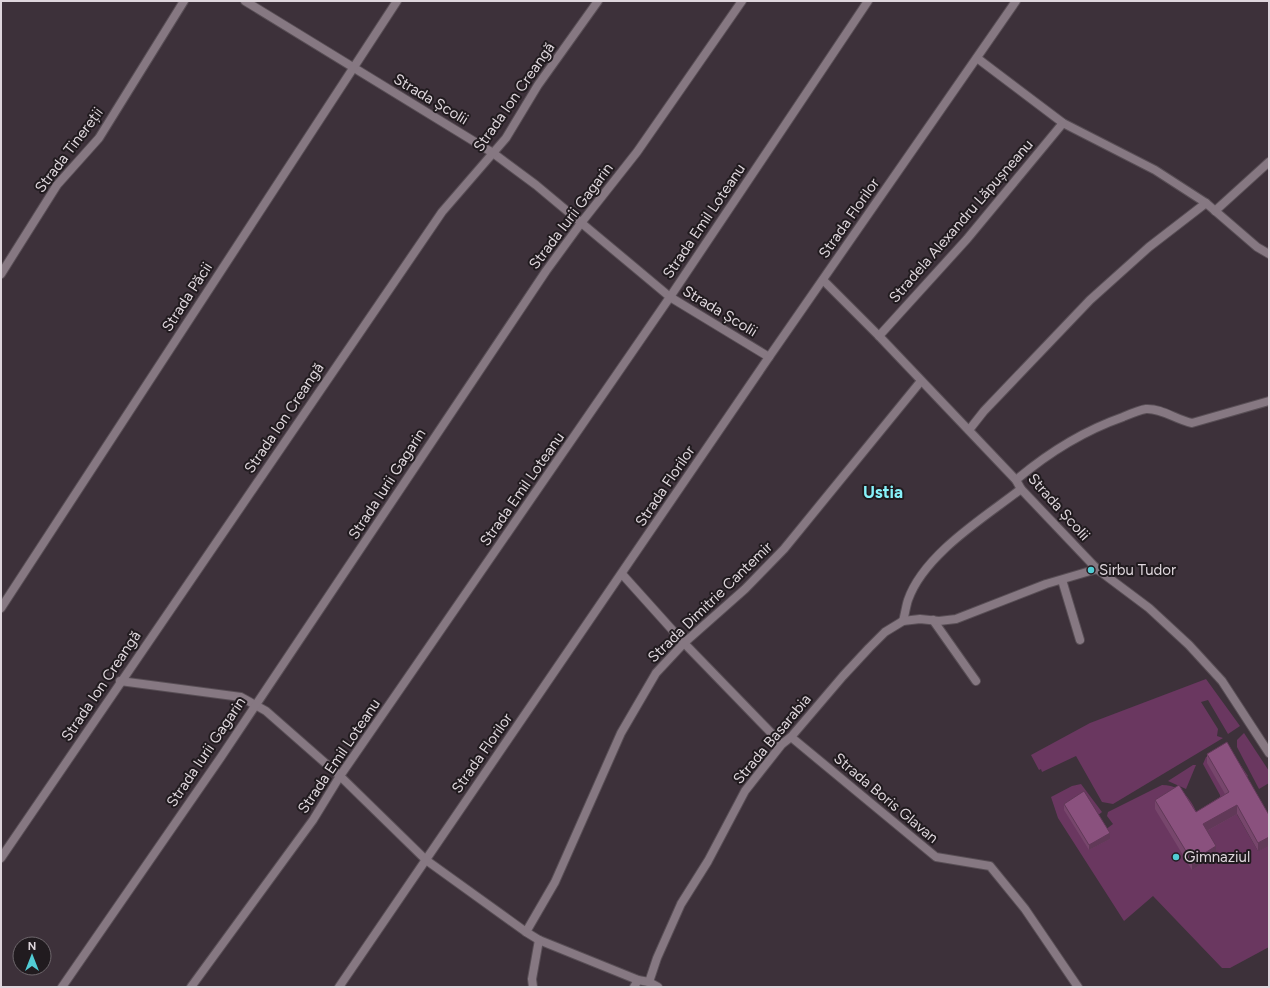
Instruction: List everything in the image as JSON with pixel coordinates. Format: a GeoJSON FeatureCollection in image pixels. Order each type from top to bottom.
{"type":"FeatureCollection","features":[{"type":"Feature","properties":{"kind":"street","name":"Strada Tinereții"},"geometry":{"type":"LineString","coordinates":[[1,274],[57,186],[99,138],[184,1]]}},
{"type":"Feature","properties":{"kind":"street","name":"Strada Școlii"},"geometry":{"type":"LineString","coordinates":[[245,1],[352,68],[493,153],[536,185],[670,297],[769,357]]}},
{"type":"Feature","properties":{"kind":"street","name":"Strada Păcii"},"geometry":{"type":"LineString","coordinates":[[1,608],[396,1]]}},
{"type":"Feature","properties":{"kind":"street","name":"Strada Ion Creangă"},"geometry":{"type":"LineString","coordinates":[[1,858],[120,681],[442,212],[506,138],[538,85],[598,1]]}},
{"type":"Feature","properties":{"kind":"street","name":"Strada Iurii Gagarin"},"geometry":{"type":"LineString","coordinates":[[62,987],[221,757],[255,704],[380,522],[469,386],[581,224],[638,152],[742,1]]}},
{"type":"Feature","properties":{"kind":"street","name":"Strada Emil Loteanu"},"geometry":{"type":"LineString","coordinates":[[191,987],[313,820],[340,776],[670,297],[868,1]]}},
{"type":"Feature","properties":{"kind":"street","name":"Strada Florilor"},"geometry":{"type":"LineString","coordinates":[[339,987],[769,357],[1016,1]]}},
{"type":"Feature","properties":{"kind":"street"},"geometry":{"type":"LineString","coordinates":[[977,58],[1063,123],[1155,170],[1206,203],[1257,247],[1269,254]]}},
{"type":"Feature","properties":{"kind":"street","name":"Stradela Alexandru Lăpușneanu"},"geometry":{"type":"LineString","coordinates":[[879,336],[967,239],[1063,123]]}},
{"type":"Feature","properties":{"kind":"street"},"geometry":{"type":"LineString","coordinates":[[1215,211],[1269,162]]}},
{"type":"Feature","properties":{"kind":"street"},"geometry":{"type":"LineString","coordinates":[[969,430],[984,411],[1090,300],[1149,247],[1206,203]]}},
{"type":"Feature","properties":{"kind":"street","name":"Strada Școlii"},"geometry":{"type":"LineString","coordinates":[[823,280],[969,430],[1016,480],[1022,489],[1098,569],[1148,608],[1198,655],[1222,681],[1269,753]]}},
{"type":"Feature","properties":{"kind":"street","name":"Strada Dimitrie Cantemir"},"geometry":{"type":"LineString","coordinates":[[526,932],[555,882],[621,733],[656,673],[684,643],[745,589],[784,549],[922,381]]}},
{"type":"Feature","properties":{"kind":"street"},"geometry":{"type":"LineString","coordinates":[[1016,480],[1040,460],[1074,438],[1114,420],[1146,409],[1160,410],[1179,420],[1192,423],[1269,401]]}},
{"type":"Feature","properties":{"kind":"street"},"geometry":{"type":"LineString","coordinates":[[903,621],[908,599],[918,580],[933,560],[951,544],[1022,489]]}},
{"type":"Feature","properties":{"kind":"street","name":"Strada Basarabia"},"geometry":{"type":"LineString","coordinates":[[649,982],[657,958],[681,904],[708,861],[745,791],[782,744],[791,737],[843,676],[885,632],[903,621],[920,619],[956,619],[1062,580],[1098,569]]}},
{"type":"Feature","properties":{"kind":"street"},"geometry":{"type":"LineString","coordinates":[[622,574],[684,643],[782,744]]}},
{"type":"Feature","properties":{"kind":"street"},"geometry":{"type":"LineString","coordinates":[[1062,580],[1080,640]]}},
{"type":"Feature","properties":{"kind":"street"},"geometry":{"type":"LineString","coordinates":[[933,620],[976,680]]}},
{"type":"Feature","properties":{"kind":"street"},"geometry":{"type":"LineString","coordinates":[[120,681],[241,697],[255,704],[266,711],[340,776],[426,860],[526,932],[539,940],[636,983],[649,982],[658,987]]}},
{"type":"Feature","properties":{"kind":"street","name":"Strada Boris Glavan"},"geometry":{"type":"LineString","coordinates":[[791,737],[936,857],[990,866],[1026,909],[1078,987]]}},
{"type":"Feature","properties":{"kind":"street"},"geometry":{"type":"LineString","coordinates":[[533,987],[532,979],[539,940]]}},
{"type":"Feature","properties":{"kind":"shaded area"},"geometry":{"type":"Polygon","coordinates":[[[1206,679],[1240,726],[1228,734],[1208,700],[1201,702],[1218,729],[1217,736],[1223,738],[1113,804],[1102,802],[1076,756],[1042,772],[1041,769],[1039,770],[1031,755],[1090,723],[1206,679]]]}},
{"type":"Feature","properties":{"kind":"shaded area"},"geometry":{"type":"Polygon","coordinates":[[[1244,733],[1269,771],[1269,783],[1259,789],[1237,747],[1237,740],[1244,733]]]}},
{"type":"Feature","properties":{"kind":"shaded area"},"geometry":{"type":"Polygon","coordinates":[[[1227,745],[1248,776],[1243,780],[1231,805],[1221,803],[1220,795],[1203,764],[1206,757],[1227,745]]]}},
{"type":"Feature","properties":{"kind":"shaded area"},"geometry":{"type":"Polygon","coordinates":[[[1193,765],[1196,765],[1186,789],[1168,781],[1193,765]]]}},
{"type":"Feature","properties":{"kind":"shaded area"},"geometry":{"type":"Polygon","coordinates":[[[1081,784],[1102,812],[1096,817],[1105,830],[1113,824],[1107,816],[1108,812],[1162,785],[1171,786],[1178,789],[1190,800],[1197,814],[1202,830],[1235,811],[1258,851],[1269,845],[1269,947],[1230,968],[1222,968],[1153,896],[1124,921],[1058,818],[1051,797],[1072,786],[1081,784]]]}},
{"type":"Feature","properties":{"kind":"building"},"geometry":{"type":"Polygon","coordinates":[[[1227,742],[1269,815],[1269,837],[1258,843],[1237,805],[1203,824],[1216,846],[1192,861],[1155,800],[1179,785],[1196,812],[1229,792],[1207,754],[1227,742]]]}},
{"type":"Feature","properties":{"kind":"building"},"geometry":{"type":"Polygon","coordinates":[[[1084,791],[1110,833],[1089,845],[1064,804],[1084,791]]]}},
{"type":"Feature","properties":{"kind":"place","name":"Sirbu Tudor"},"geometry":{"type":"Point","coordinates":[1091,570]}},
{"type":"Feature","properties":{"kind":"place","name":"Gimnaziul"},"geometry":{"type":"Point","coordinates":[1176,857]}},
{"type":"Feature","properties":{"kind":"district","name":"Ustia"},"geometry":{"type":"Point","coordinates":[883,492]}}]}
